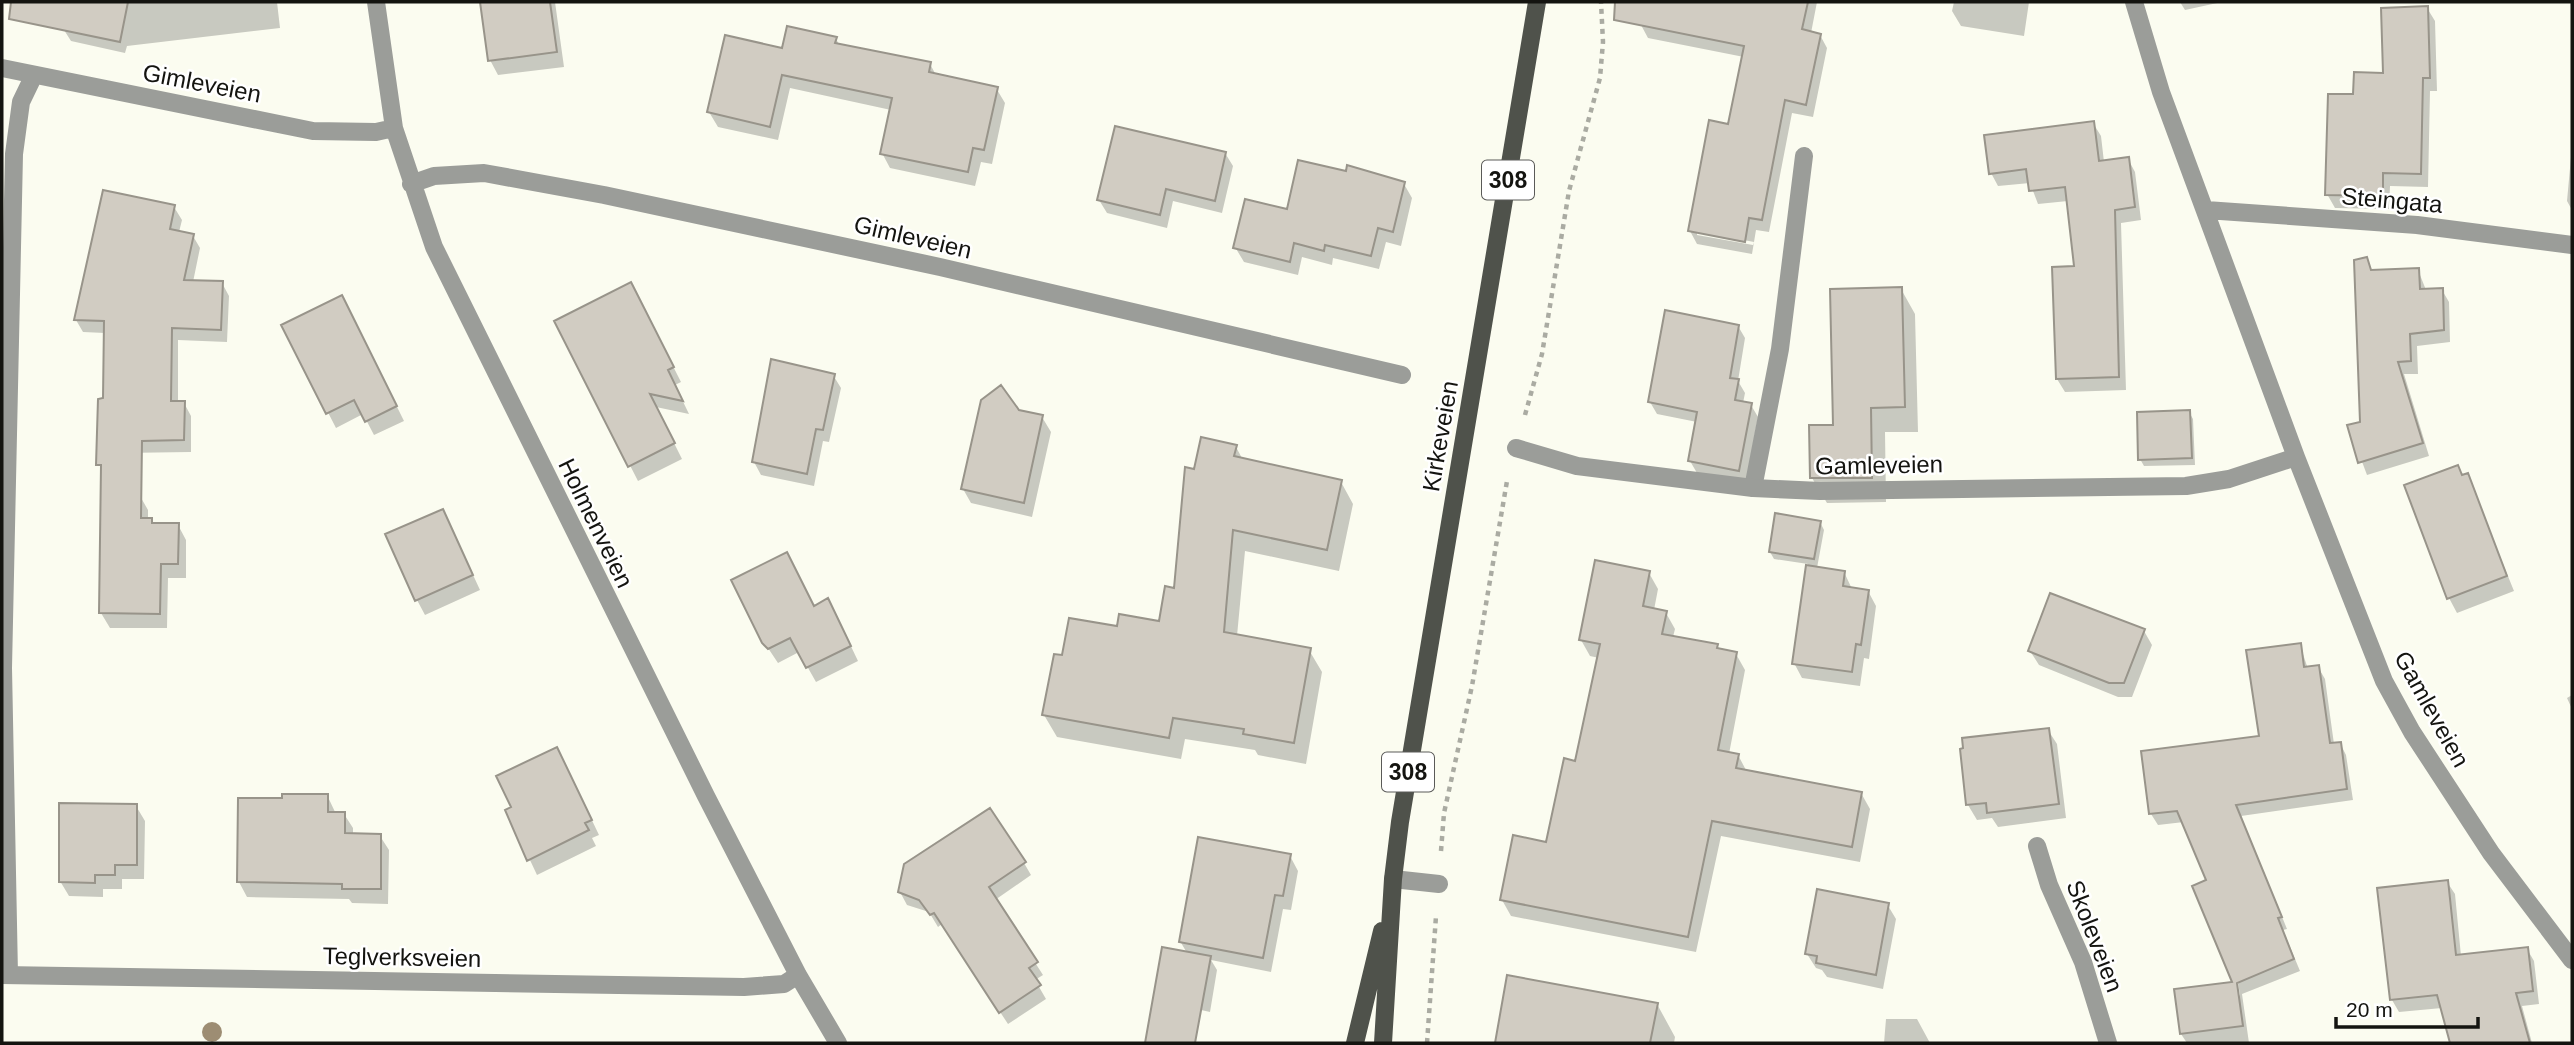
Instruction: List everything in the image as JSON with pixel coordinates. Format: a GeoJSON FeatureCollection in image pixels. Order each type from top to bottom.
{"type":"FeatureCollection","features":[{"type":"Feature","properties":{"kind":"main road","name":"Kirkeveien"},"geometry":{"type":"LineString","coordinates":[[1384,1043],[1394,879],[1424,664],[1537,2]]}},
{"type":"Feature","properties":{"kind":"main road","name":"Kirkeveien"},"geometry":{"type":"LineString","coordinates":[[1355,1043],[1394,879]]}},
{"type":"Feature","properties":{"kind":"street","name":"Holmenveien"},"geometry":{"type":"LineString","coordinates":[[376,2],[394,128],[411,184],[458,301],[798,975],[838,1043]]}},
{"type":"Feature","properties":{"kind":"street","name":"Gamleveien"},"geometry":{"type":"LineString","coordinates":[[2134,2],[2161,92],[2296,457],[2384,681],[2412,732],[2491,853],[2572,960]]}},
{"type":"Feature","properties":{"kind":"street","name":"Gimleveien"},"geometry":{"type":"LineString","coordinates":[[2,68],[313,131],[376,132],[394,128]]}},
{"type":"Feature","properties":{"kind":"street"},"geometry":{"type":"LineString","coordinates":[[5,975],[3,668],[14,154],[21,102],[34,75]]}},
{"type":"Feature","properties":{"kind":"street"},"geometry":{"type":"LineString","coordinates":[[1516,448],[1577,466],[1753,488],[1780,349],[1804,156]]}},
{"type":"Feature","properties":{"kind":"street","name":"Gimleveien"},"geometry":{"type":"LineString","coordinates":[[411,184],[434,176],[484,173],[604,195],[940,267],[1402,375]]}},
{"type":"Feature","properties":{"kind":"street","name":"Steingata"},"geometry":{"type":"LineString","coordinates":[[2206,210],[2417,225],[2572,245]]}},
{"type":"Feature","properties":{"kind":"street","name":"Gamleveien"},"geometry":{"type":"LineString","coordinates":[[1753,488],[1820,491],[2186,486],[2229,479],[2296,457]]}},
{"type":"Feature","properties":{"kind":"street","name":"Skoleveien"},"geometry":{"type":"LineString","coordinates":[[2037,846],[2049,885],[2083,962],[2108,1043]]}},
{"type":"Feature","properties":{"kind":"street"},"geometry":{"type":"LineString","coordinates":[[1394,879],[1439,884]]}},
{"type":"Feature","properties":{"kind":"street","name":"Teglverksveien"},"geometry":{"type":"LineString","coordinates":[[5,975],[744,987],[784,984],[798,975]]}},
{"type":"Feature","properties":{"kind":"path"},"geometry":{"type":"LineString","coordinates":[[1427,1043],[1444,813],[1472,686],[1504,491],[1542,354],[1569,191],[1600,78],[1603,42],[1601,2]]}},
{"type":"Feature","properties":{"kind":"building"},"geometry":{"type":"Polygon","coordinates":[[[11,2],[128,2],[120,42],[9,19],[11,2]]]}},
{"type":"Feature","properties":{"kind":"building"},"geometry":{"type":"Polygon","coordinates":[[[480,2],[550,2],[557,52],[488,61],[480,2]]]}},
{"type":"Feature","properties":{"kind":"building"},"geometry":{"type":"Polygon","coordinates":[[[1615,2],[1808,2],[1802,29],[1821,34],[1806,105],[1785,100],[1762,220],[1749,218],[1745,242],[1688,231],[1709,120],[1728,124],[1744,46],[1614,20],[1615,2]]]}},
{"type":"Feature","properties":{"kind":"building"},"geometry":{"type":"Polygon","coordinates":[[[2428,6],[2430,78],[2423,78],[2421,174],[2383,173],[2383,196],[2325,195],[2328,94],[2353,94],[2354,72],[2383,73],[2381,8],[2428,6]]]}},
{"type":"Feature","properties":{"kind":"building"},"geometry":{"type":"Polygon","coordinates":[[[787,26],[837,37],[835,43],[931,62],[929,72],[998,87],[984,150],[973,148],[968,172],[880,154],[892,98],[782,75],[770,127],[707,112],[725,35],[782,48],[787,26]]]}},
{"type":"Feature","properties":{"kind":"building"},"geometry":{"type":"Polygon","coordinates":[[[2094,121],[2099,161],[2129,157],[2135,207],[2115,210],[2119,377],[2056,379],[2052,267],[2074,266],[2065,187],[2029,191],[2026,169],[1989,174],[1984,135],[2094,121]]]}},
{"type":"Feature","properties":{"kind":"building"},"geometry":{"type":"Polygon","coordinates":[[[1115,126],[1226,152],[1215,201],[1166,189],[1160,215],[1097,200],[1115,126]]]}},
{"type":"Feature","properties":{"kind":"building"},"geometry":{"type":"Polygon","coordinates":[[[1298,160],[1346,171],[1347,165],[1405,182],[1393,232],[1378,228],[1371,256],[1325,245],[1324,251],[1294,243],[1290,262],[1233,248],[1245,199],[1287,209],[1298,160]]]}},
{"type":"Feature","properties":{"kind":"building"},"geometry":{"type":"Polygon","coordinates":[[[103,190],[175,205],[170,229],[194,234],[184,280],[223,281],[221,330],[172,328],[171,401],[185,401],[184,440],[142,441],[141,518],[152,518],[152,523],[179,523],[178,564],[161,564],[160,614],[99,613],[101,465],[96,465],[98,399],[103,398],[104,321],[74,320],[103,190]]]}},
{"type":"Feature","properties":{"kind":"building"},"geometry":{"type":"Polygon","coordinates":[[[2367,257],[2371,270],[2419,268],[2420,289],[2443,288],[2444,330],[2410,334],[2411,361],[2398,362],[2423,443],[2358,463],[2347,425],[2360,422],[2354,260],[2367,257]]]}},
{"type":"Feature","properties":{"kind":"building"},"geometry":{"type":"Polygon","coordinates":[[[631,282],[674,367],[668,370],[683,401],[650,394],[675,443],[628,467],[554,321],[631,282]]]}},
{"type":"Feature","properties":{"kind":"building"},"geometry":{"type":"Polygon","coordinates":[[[1902,287],[1905,407],[1871,408],[1872,478],[1810,478],[1809,425],[1833,425],[1830,289],[1902,287]]]}},
{"type":"Feature","properties":{"kind":"building"},"geometry":{"type":"Polygon","coordinates":[[[342,295],[397,406],[365,422],[354,400],[326,414],[281,325],[342,295]]]}},
{"type":"Feature","properties":{"kind":"building"},"geometry":{"type":"Polygon","coordinates":[[[1665,310],[1739,325],[1730,378],[1739,379],[1735,400],[1752,403],[1739,471],[1688,461],[1697,412],[1648,402],[1665,310]]]}},
{"type":"Feature","properties":{"kind":"building"},"geometry":{"type":"Polygon","coordinates":[[[771,359],[835,374],[823,430],[816,429],[807,474],[752,462],[771,359]]]}},
{"type":"Feature","properties":{"kind":"building"},"geometry":{"type":"Polygon","coordinates":[[[1001,385],[1019,410],[1043,415],[1024,503],[961,489],[981,400],[1001,385]]]}},
{"type":"Feature","properties":{"kind":"building"},"geometry":{"type":"Polygon","coordinates":[[[2190,410],[2192,458],[2138,460],[2137,412],[2190,410]]]}},
{"type":"Feature","properties":{"kind":"building"},"geometry":{"type":"Polygon","coordinates":[[[1201,437],[1237,445],[1234,456],[1342,480],[1327,550],[1233,530],[1224,632],[1311,648],[1294,743],[1243,734],[1244,729],[1173,718],[1169,738],[1042,715],[1054,654],[1062,655],[1069,618],[1117,626],[1119,614],[1159,621],[1165,586],[1174,588],[1185,467],[1194,469],[1201,437]]]}},
{"type":"Feature","properties":{"kind":"building"},"geometry":{"type":"Polygon","coordinates":[[[2458,465],[2462,475],[2468,473],[2507,576],[2447,599],[2404,485],[2458,465]]]}},
{"type":"Feature","properties":{"kind":"building"},"geometry":{"type":"Polygon","coordinates":[[[443,509],[473,575],[415,601],[385,534],[443,509]]]}},
{"type":"Feature","properties":{"kind":"building"},"geometry":{"type":"Polygon","coordinates":[[[1775,513],[1821,521],[1814,559],[1769,552],[1775,513]]]}},
{"type":"Feature","properties":{"kind":"building"},"geometry":{"type":"Polygon","coordinates":[[[787,552],[814,606],[828,598],[851,646],[806,668],[790,638],[768,649],[762,643],[731,580],[787,552]]]}},
{"type":"Feature","properties":{"kind":"building"},"geometry":{"type":"Polygon","coordinates":[[[1595,560],[1650,571],[1643,606],[1667,611],[1662,634],[1718,644],[1717,648],[1737,652],[1718,750],[1739,754],[1736,768],[1862,792],[1852,847],[1712,821],[1688,937],[1500,900],[1513,835],[1546,842],[1564,758],[1575,761],[1600,644],[1579,640],[1595,560]]]}},
{"type":"Feature","properties":{"kind":"building"},"geometry":{"type":"Polygon","coordinates":[[[1806,565],[1845,571],[1843,586],[1869,590],[1861,645],[1856,644],[1852,672],[1792,664],[1806,565]]]}},
{"type":"Feature","properties":{"kind":"building"},"geometry":{"type":"Polygon","coordinates":[[[2050,593],[2145,629],[2124,683],[2109,683],[2028,651],[2050,593]]]}},
{"type":"Feature","properties":{"kind":"building"},"geometry":{"type":"Polygon","coordinates":[[[2301,643],[2304,667],[2319,665],[2330,743],[2341,742],[2347,789],[2236,805],[2282,917],[2278,918],[2294,959],[2237,983],[2243,1026],[2180,1034],[2174,989],[2232,982],[2192,886],[2206,880],[2177,811],[2149,814],[2141,751],[2259,736],[2246,650],[2301,643]]]}},
{"type":"Feature","properties":{"kind":"building"},"geometry":{"type":"Polygon","coordinates":[[[2049,728],[2059,804],[1987,813],[1986,803],[1966,805],[1960,749],[1963,748],[1962,738],[2049,728]]]}},
{"type":"Feature","properties":{"kind":"building"},"geometry":{"type":"Polygon","coordinates":[[[557,747],[592,820],[585,823],[589,830],[527,861],[505,810],[511,807],[496,776],[557,747]]]}},
{"type":"Feature","properties":{"kind":"building"},"geometry":{"type":"Polygon","coordinates":[[[282,794],[328,794],[328,812],[345,812],[345,833],[381,834],[381,889],[342,889],[342,884],[237,882],[238,798],[282,798],[282,794]]]}},
{"type":"Feature","properties":{"kind":"building"},"geometry":{"type":"Polygon","coordinates":[[[59,803],[137,804],[137,865],[115,865],[115,875],[95,875],[95,883],[59,882],[59,803]]]}},
{"type":"Feature","properties":{"kind":"building"},"geometry":{"type":"Polygon","coordinates":[[[990,808],[1026,862],[989,887],[1038,962],[1029,968],[1041,985],[999,1013],[934,913],[930,915],[919,900],[898,892],[904,864],[990,808]]]}},
{"type":"Feature","properties":{"kind":"building"},"geometry":{"type":"Polygon","coordinates":[[[1198,837],[1291,854],[1283,896],[1275,895],[1263,958],[1179,942],[1198,837]]]}},
{"type":"Feature","properties":{"kind":"building"},"geometry":{"type":"Polygon","coordinates":[[[2448,880],[2456,955],[2528,947],[2533,991],[2516,993],[2530,1043],[2450,1043],[2437,995],[2390,1000],[2377,888],[2448,880]]]}},
{"type":"Feature","properties":{"kind":"building"},"geometry":{"type":"Polygon","coordinates":[[[1817,889],[1889,903],[1876,975],[1816,963],[1817,956],[1805,954],[1817,889]]]}},
{"type":"Feature","properties":{"kind":"building"},"geometry":{"type":"Polygon","coordinates":[[[1162,947],[1211,956],[1195,1043],[1145,1043],[1162,947]]]}},
{"type":"Feature","properties":{"kind":"building"},"geometry":{"type":"Polygon","coordinates":[[[1507,975],[1658,1003],[1650,1043],[1495,1043],[1507,975]]]}}]}
